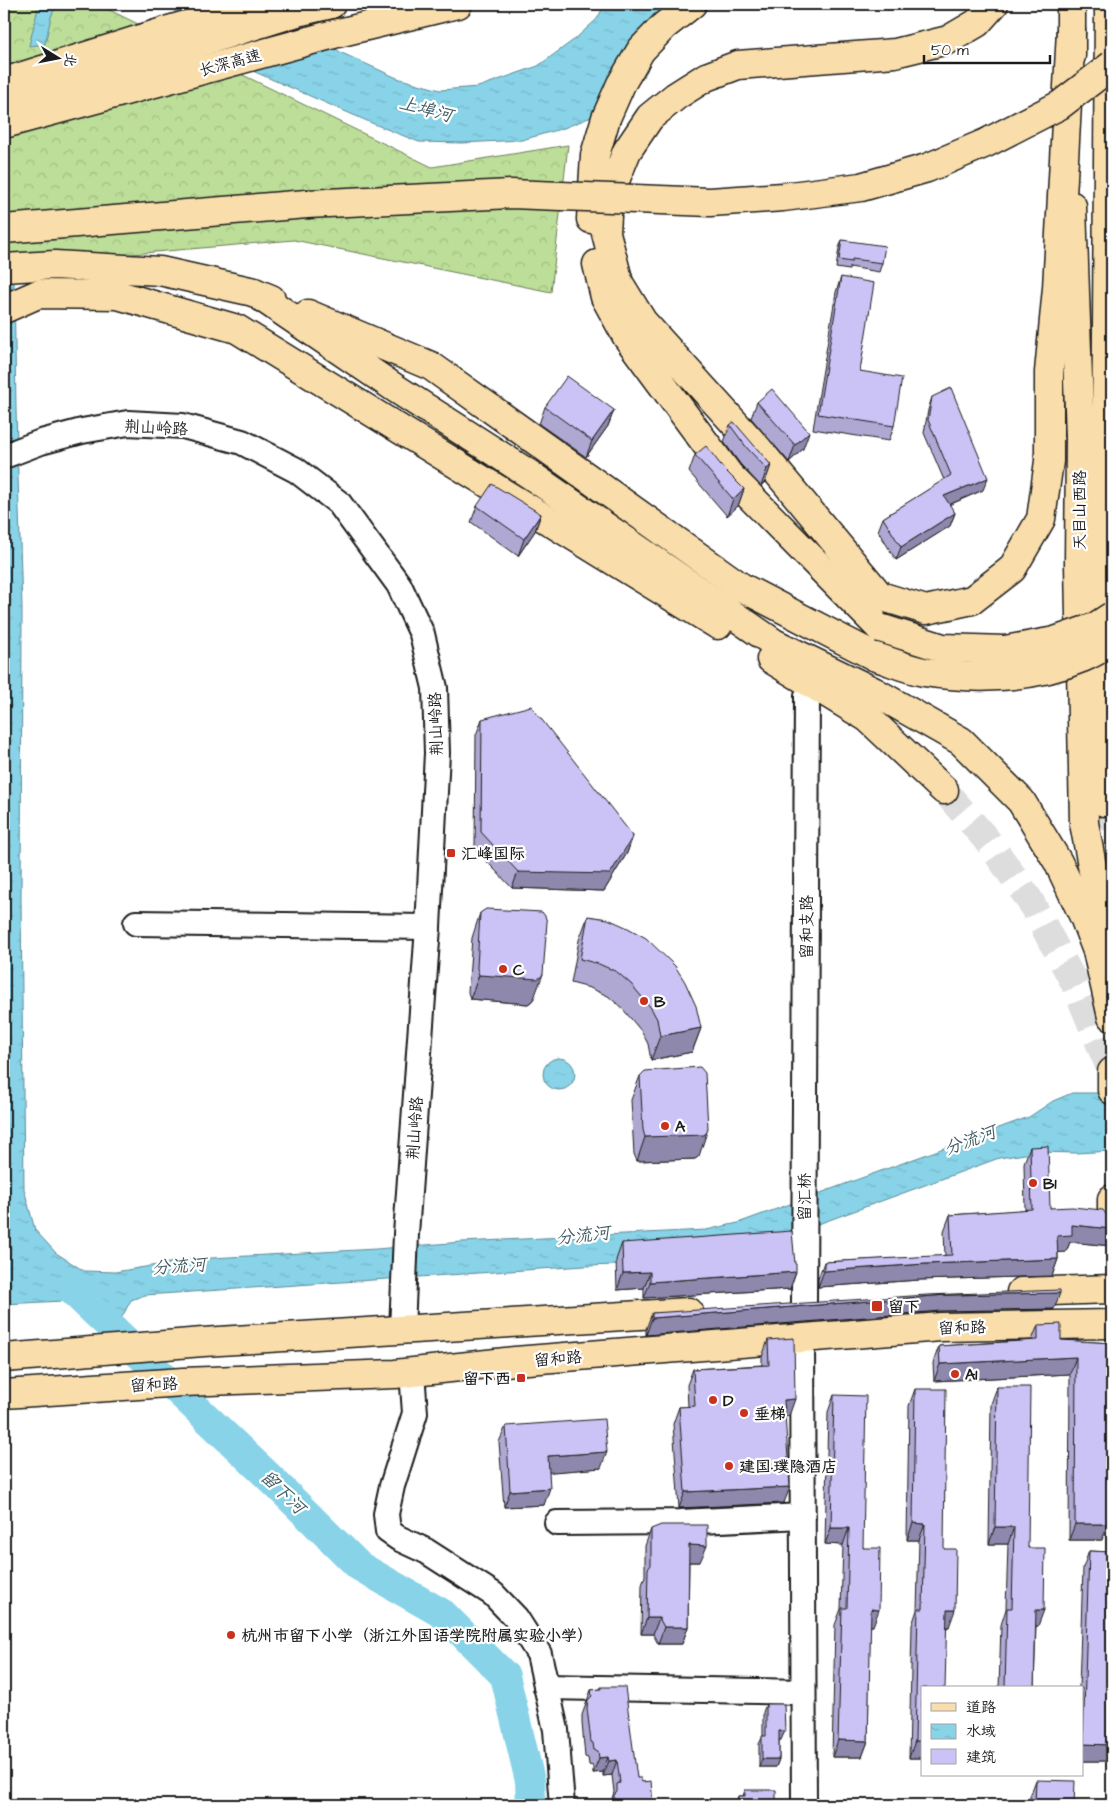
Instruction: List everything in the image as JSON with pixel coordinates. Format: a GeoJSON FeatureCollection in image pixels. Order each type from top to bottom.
{"type":"FeatureCollection","features":[{"type":"Feature","properties":{"kind":"main road"},"geometry":{"type":"LineString","coordinates":[[4,82],[177,38],[260,4]]}},
{"type":"Feature","properties":{"kind":"main road","name":"长深高速"},"geometry":{"type":"LineString","coordinates":[[4,103],[177,38],[330,4]]}},
{"type":"Feature","properties":{"kind":"main road","name":"长深高速"},"geometry":{"type":"LineString","coordinates":[[4,124],[334,34],[458,4]]}},
{"type":"Feature","properties":{"kind":"main road"},"geometry":{"type":"LineString","coordinates":[[692,4],[664,26],[641,50],[606,118],[595,155],[591,236],[605,297],[627,338],[730,475],[880,628],[943,648],[1005,650],[1055,642],[1095,627],[1112,616]]}},
{"type":"Feature","properties":{"kind":"main road"},"geometry":{"type":"LineString","coordinates":[[994,4],[977,23],[948,40],[895,53],[738,65],[706,77],[676,96],[650,117],[628,151],[608,198],[606,233],[619,283],[643,322],[758,449],[880,596],[926,610],[972,600],[1012,569],[1041,519],[1049,461],[1049,372],[1057,288],[1071,32]]}},
{"type":"Feature","properties":{"kind":"main road","name":"天目山西路"},"geometry":{"type":"LineString","coordinates":[[1072,4],[1073,228],[1080,438],[1079,564],[1084,823],[1107,946],[1112,1016]]}},
{"type":"Feature","properties":{"kind":"main road"},"geometry":{"type":"LineString","coordinates":[[1104,802],[1109,4]]}},
{"type":"Feature","properties":{"kind":"main road"},"geometry":{"type":"LineString","coordinates":[[4,229],[308,204],[510,194],[710,202],[783,197],[861,187],[927,168],[986,143],[1060,105],[1112,64]]}},
{"type":"Feature","properties":{"kind":"main road"},"geometry":{"type":"LineString","coordinates":[[4,268],[55,265],[160,271],[254,292],[432,366],[741,586],[876,657],[922,672],[969,676],[1014,675],[1048,669],[1082,658],[1112,642]]}},
{"type":"Feature","properties":{"kind":"main road"},"geometry":{"type":"LineString","coordinates":[[254,292],[395,388],[532,476],[774,643],[873,691],[961,741],[1021,801],[1058,862],[1084,916],[1097,951],[1112,1016]]}},
{"type":"Feature","properties":{"kind":"main road"},"geometry":{"type":"LineString","coordinates":[[4,309],[38,294],[118,295],[237,329],[395,388]]}},
{"type":"Feature","properties":{"kind":"main road"},"geometry":{"type":"LineString","coordinates":[[237,329],[868,718],[944,790]]}},
{"type":"Feature","properties":{"kind":"main road"},"geometry":{"type":"LineString","coordinates":[[1112,1072],[1112,1090]]}},
{"type":"Feature","properties":{"kind":"main road"},"geometry":{"type":"LineString","coordinates":[[1112,1199],[1112,1222]]}},
{"type":"Feature","properties":{"kind":"main road"},"geometry":{"type":"LineString","coordinates":[[999,1293],[1112,1289]]}},
{"type":"Feature","properties":{"kind":"main road"},"geometry":{"type":"LineString","coordinates":[[794,1305],[833,1302]]}},
{"type":"Feature","properties":{"kind":"main road"},"geometry":{"type":"LineString","coordinates":[[4,1358],[145,1346],[716,1310]]}},
{"type":"Feature","properties":{"kind":"main road","name":"留和路"},"geometry":{"type":"LineString","coordinates":[[4,1394],[183,1382],[412,1372],[516,1361],[941,1327],[1112,1324]]}},
{"type":"Feature","properties":{"kind":"street","name":"荆山岭路"},"geometry":{"type":"LineString","coordinates":[[4,456],[42,442],[82,431],[128,423],[184,426],[242,442],[296,470],[339,503],[399,585],[422,634],[435,688],[437,753],[428,927],[406,1234],[402,1330]]}},
{"type":"Feature","properties":{"kind":"street","name":"留和支路"},"geometry":{"type":"LineString","coordinates":[[804,1157],[807,696]]}},
{"type":"Feature","properties":{"kind":"street"},"geometry":{"type":"LineString","coordinates":[[136,923],[428,927]]}},
{"type":"Feature","properties":{"kind":"street","name":"留汇桥"},"geometry":{"type":"LineString","coordinates":[[794,1305],[803,1236],[804,1157]]}},
{"type":"Feature","properties":{"kind":"street"},"geometry":{"type":"LineString","coordinates":[[802,1338],[804,1805]]}},
{"type":"Feature","properties":{"kind":"street"},"geometry":{"type":"LineString","coordinates":[[412,1372],[415,1413],[392,1486],[386,1514],[388,1531],[426,1551],[493,1594],[516,1618],[539,1654],[556,1730],[562,1805]]}},
{"type":"Feature","properties":{"kind":"street"},"geometry":{"type":"LineString","coordinates":[[557,1523],[680,1522],[803,1516]]}},
{"type":"Feature","properties":{"kind":"street"},"geometry":{"type":"LineString","coordinates":[[546,1687],[803,1692]]}},
{"type":"Feature","properties":{"kind":"green space"},"geometry":{"type":"Polygon","coordinates":[[[4,4],[97,4],[432,167],[568,145],[551,292],[294,240],[4,265],[4,4]]]}},
{"type":"Feature","properties":{"kind":"water"},"geometry":{"type":"Polygon","coordinates":[[[39,4],[57,4],[51,17],[45,44],[29,46],[39,4]]]}},
{"type":"Feature","properties":{"kind":"water","name":"上埠河"},"geometry":{"type":"Polygon","coordinates":[[[159,4],[262,4],[342,53],[397,78],[440,90],[478,87],[538,66],[575,39],[597,19],[605,4],[659,4],[656,44],[647,71],[631,94],[611,109],[564,128],[522,140],[462,143],[419,142],[255,72],[173,10],[159,4]]]}},
{"type":"Feature","properties":{"kind":"water","name":"分流河"},"geometry":{"type":"Polygon","coordinates":[[[14,279],[22,608],[21,899],[24,1189],[35,1230],[56,1253],[84,1271],[115,1272],[193,1259],[376,1249],[462,1242],[706,1230],[738,1223],[1029,1117],[1053,1101],[1072,1093],[1112,1093],[1112,1151],[1076,1153],[1038,1152],[999,1158],[728,1257],[686,1263],[585,1266],[145,1295],[131,1300],[122,1317],[91,1321],[63,1301],[4,1304],[4,1264],[11,1253],[4,1238],[4,280],[14,279]]]}},
{"type":"Feature","properties":{"kind":"water"},"geometry":{"type":"Polygon","coordinates":[[[559,1058],[565,1059],[570,1063],[574,1068],[574,1080],[570,1085],[565,1089],[559,1090],[553,1089],[548,1085],[544,1080],[543,1074],[544,1068],[548,1063],[553,1059],[559,1058]]]}},
{"type":"Feature","properties":{"kind":"building"},"geometry":{"type":"Polygon","coordinates":[[[842,240],[885,246],[882,263],[852,259],[852,262],[839,260],[842,240]]]}},
{"type":"Feature","properties":{"kind":"building"},"geometry":{"type":"Polygon","coordinates":[[[841,277],[874,283],[860,371],[902,378],[894,426],[818,414],[841,277]]]}},
{"type":"Feature","properties":{"kind":"building"},"geometry":{"type":"Polygon","coordinates":[[[567,376],[614,410],[592,441],[545,407],[567,376]]]}},
{"type":"Feature","properties":{"kind":"building"},"geometry":{"type":"Polygon","coordinates":[[[951,388],[988,478],[944,496],[955,513],[901,547],[883,518],[951,475],[928,420],[932,397],[951,388]]]}},
{"type":"Feature","properties":{"kind":"building"},"geometry":{"type":"Polygon","coordinates":[[[772,389],[809,432],[795,445],[757,402],[772,389]]]}},
{"type":"Feature","properties":{"kind":"building"},"geometry":{"type":"Polygon","coordinates":[[[734,422],[771,465],[767,469],[747,448],[730,425],[734,422]]]}},
{"type":"Feature","properties":{"kind":"building"},"geometry":{"type":"Polygon","coordinates":[[[706,446],[724,469],[744,489],[733,499],[695,455],[706,446]]]}},
{"type":"Feature","properties":{"kind":"building"},"geometry":{"type":"Polygon","coordinates":[[[492,484],[541,514],[524,539],[477,506],[492,484]]]}},
{"type":"Feature","properties":{"kind":"building"},"geometry":{"type":"Polygon","coordinates":[[[531,706],[633,836],[610,874],[518,872],[481,832],[482,719],[531,706]]]}},
{"type":"Feature","properties":{"kind":"building"},"geometry":{"type":"Polygon","coordinates":[[[486,909],[542,912],[547,922],[543,974],[541,977],[537,979],[479,975],[477,968],[480,913],[486,909]]]}},
{"type":"Feature","properties":{"kind":"building"},"geometry":{"type":"Polygon","coordinates":[[[588,916],[608,919],[646,938],[675,966],[696,1006],[701,1028],[660,1036],[657,1019],[651,1008],[631,984],[617,972],[599,964],[580,959],[588,916]]]}},
{"type":"Feature","properties":{"kind":"building"},"geometry":{"type":"Polygon","coordinates":[[[700,1067],[705,1073],[707,1132],[704,1135],[645,1137],[640,1076],[645,1071],[700,1067]]]}},
{"type":"Feature","properties":{"kind":"building"},"geometry":{"type":"Polygon","coordinates":[[[1048,1146],[1050,1208],[1072,1207],[1103,1210],[1112,1220],[1112,1229],[1072,1225],[1072,1235],[1057,1236],[1058,1259],[925,1264],[824,1271],[824,1262],[952,1255],[950,1215],[1032,1209],[1030,1147],[1048,1146]]]}},
{"type":"Feature","properties":{"kind":"building"},"geometry":{"type":"Polygon","coordinates":[[[792,1231],[796,1272],[650,1282],[650,1272],[623,1273],[622,1243],[792,1231]]]}},
{"type":"Feature","properties":{"kind":"building"},"geometry":{"type":"Polygon","coordinates":[[[1060,1290],[1060,1293],[946,1295],[652,1318],[652,1313],[927,1295],[1060,1290]]]}},
{"type":"Feature","properties":{"kind":"building"},"geometry":{"type":"Polygon","coordinates":[[[1061,1324],[1061,1340],[1112,1343],[1112,1358],[1109,1356],[1108,1524],[1075,1524],[1076,1357],[940,1364],[939,1346],[1038,1340],[1038,1325],[1061,1324]]]}},
{"type":"Feature","properties":{"kind":"building"},"geometry":{"type":"Polygon","coordinates":[[[794,1338],[795,1399],[784,1400],[790,1487],[685,1492],[679,1407],[695,1406],[693,1369],[769,1365],[768,1340],[794,1338]]]}},
{"type":"Feature","properties":{"kind":"building"},"geometry":{"type":"Polygon","coordinates":[[[997,1387],[1030,1387],[1028,1548],[1045,1548],[1044,1610],[1036,1610],[1034,1686],[1005,1686],[1007,1608],[1012,1608],[1014,1527],[995,1527],[997,1387]]]}},
{"type":"Feature","properties":{"kind":"building"},"geometry":{"type":"Polygon","coordinates":[[[915,1389],[946,1389],[944,1549],[956,1549],[955,1610],[947,1610],[945,1686],[921,1686],[921,1741],[915,1741],[918,1609],[923,1609],[925,1524],[913,1523],[915,1389]]]}},
{"type":"Feature","properties":{"kind":"building"},"geometry":{"type":"Polygon","coordinates":[[[834,1395],[866,1396],[863,1548],[880,1548],[879,1610],[871,1609],[868,1741],[838,1740],[842,1608],[847,1608],[849,1528],[831,1528],[834,1395]]]}},
{"type":"Feature","properties":{"kind":"building"},"geometry":{"type":"Polygon","coordinates":[[[604,1419],[607,1452],[548,1456],[550,1488],[510,1491],[506,1426],[604,1419]]]}},
{"type":"Feature","properties":{"kind":"building"},"geometry":{"type":"Polygon","coordinates":[[[661,1525],[707,1525],[707,1546],[689,1545],[688,1627],[664,1627],[659,1618],[647,1618],[648,1569],[651,1565],[651,1529],[661,1525]]]}},
{"type":"Feature","properties":{"kind":"building"},"geometry":{"type":"Polygon","coordinates":[[[1089,1551],[1112,1552],[1112,1745],[1084,1744],[1089,1551]]]}},
{"type":"Feature","properties":{"kind":"building"},"geometry":{"type":"Polygon","coordinates":[[[601,1687],[625,1687],[637,1778],[641,1778],[642,1782],[651,1781],[653,1805],[614,1805],[617,1784],[620,1783],[617,1760],[609,1761],[608,1757],[599,1758],[598,1751],[594,1750],[593,1743],[591,1742],[587,1708],[588,1700],[592,1696],[591,1690],[601,1689],[601,1687]]]}},
{"type":"Feature","properties":{"kind":"building"},"geometry":{"type":"Polygon","coordinates":[[[766,1704],[784,1704],[785,1731],[779,1731],[779,1759],[762,1759],[762,1736],[766,1736],[766,1704]]]}},
{"type":"Feature","properties":{"kind":"building"},"geometry":{"type":"Polygon","coordinates":[[[1036,1780],[1075,1781],[1074,1805],[1035,1805],[1036,1780]]]}},
{"type":"Feature","properties":{"kind":"building"},"geometry":{"type":"Polygon","coordinates":[[[745,1790],[776,1790],[776,1805],[738,1805],[738,1796],[745,1796],[745,1790]]]}},
{"type":"Feature","properties":{"kind":"waterway","name":"留下河"},"geometry":{"type":"LineString","coordinates":[[74,1292],[269,1477],[359,1566],[443,1614],[505,1676],[530,1781],[531,1805]]}},
{"type":"Feature","properties":{"kind":"tunnel"},"geometry":{"type":"LineString","coordinates":[[944,790],[991,845],[1029,899],[1074,982],[1112,1073]]}},
{"type":"Feature","properties":{"kind":"tunnel"},"geometry":{"type":"LineString","coordinates":[[1104,802],[1112,881]]}},
{"type":"Feature","properties":{"kind":"place","name":"汇峰国际"},"geometry":{"type":"Point","coordinates":[451,853]}},
{"type":"Feature","properties":{"kind":"place","name":"C"},"geometry":{"type":"Point","coordinates":[503,969]}},
{"type":"Feature","properties":{"kind":"place","name":"B"},"geometry":{"type":"Point","coordinates":[644,1001]}},
{"type":"Feature","properties":{"kind":"place","name":"A"},"geometry":{"type":"Point","coordinates":[665,1126]}},
{"type":"Feature","properties":{"kind":"place","name":"B1"},"geometry":{"type":"Point","coordinates":[1033,1183]}},
{"type":"Feature","properties":{"kind":"place","name":"留下"},"geometry":{"type":"Point","coordinates":[877,1306]}},
{"type":"Feature","properties":{"kind":"place","name":"A1"},"geometry":{"type":"Point","coordinates":[955,1374]}},
{"type":"Feature","properties":{"kind":"place","name":"留下西"},"geometry":{"type":"Point","coordinates":[521,1378]}},
{"type":"Feature","properties":{"kind":"place","name":"D"},"geometry":{"type":"Point","coordinates":[713,1400]}},
{"type":"Feature","properties":{"kind":"place","name":"垂梯"},"geometry":{"type":"Point","coordinates":[744,1413]}},
{"type":"Feature","properties":{"kind":"place","name":"建国·璞隐酒店"},"geometry":{"type":"Point","coordinates":[729,1466]}},
{"type":"Feature","properties":{"kind":"place","name":"杭州市留下小学（浙江外国语学院附属实验小学）"},"geometry":{"type":"Point","coordinates":[231,1635]}}]}
